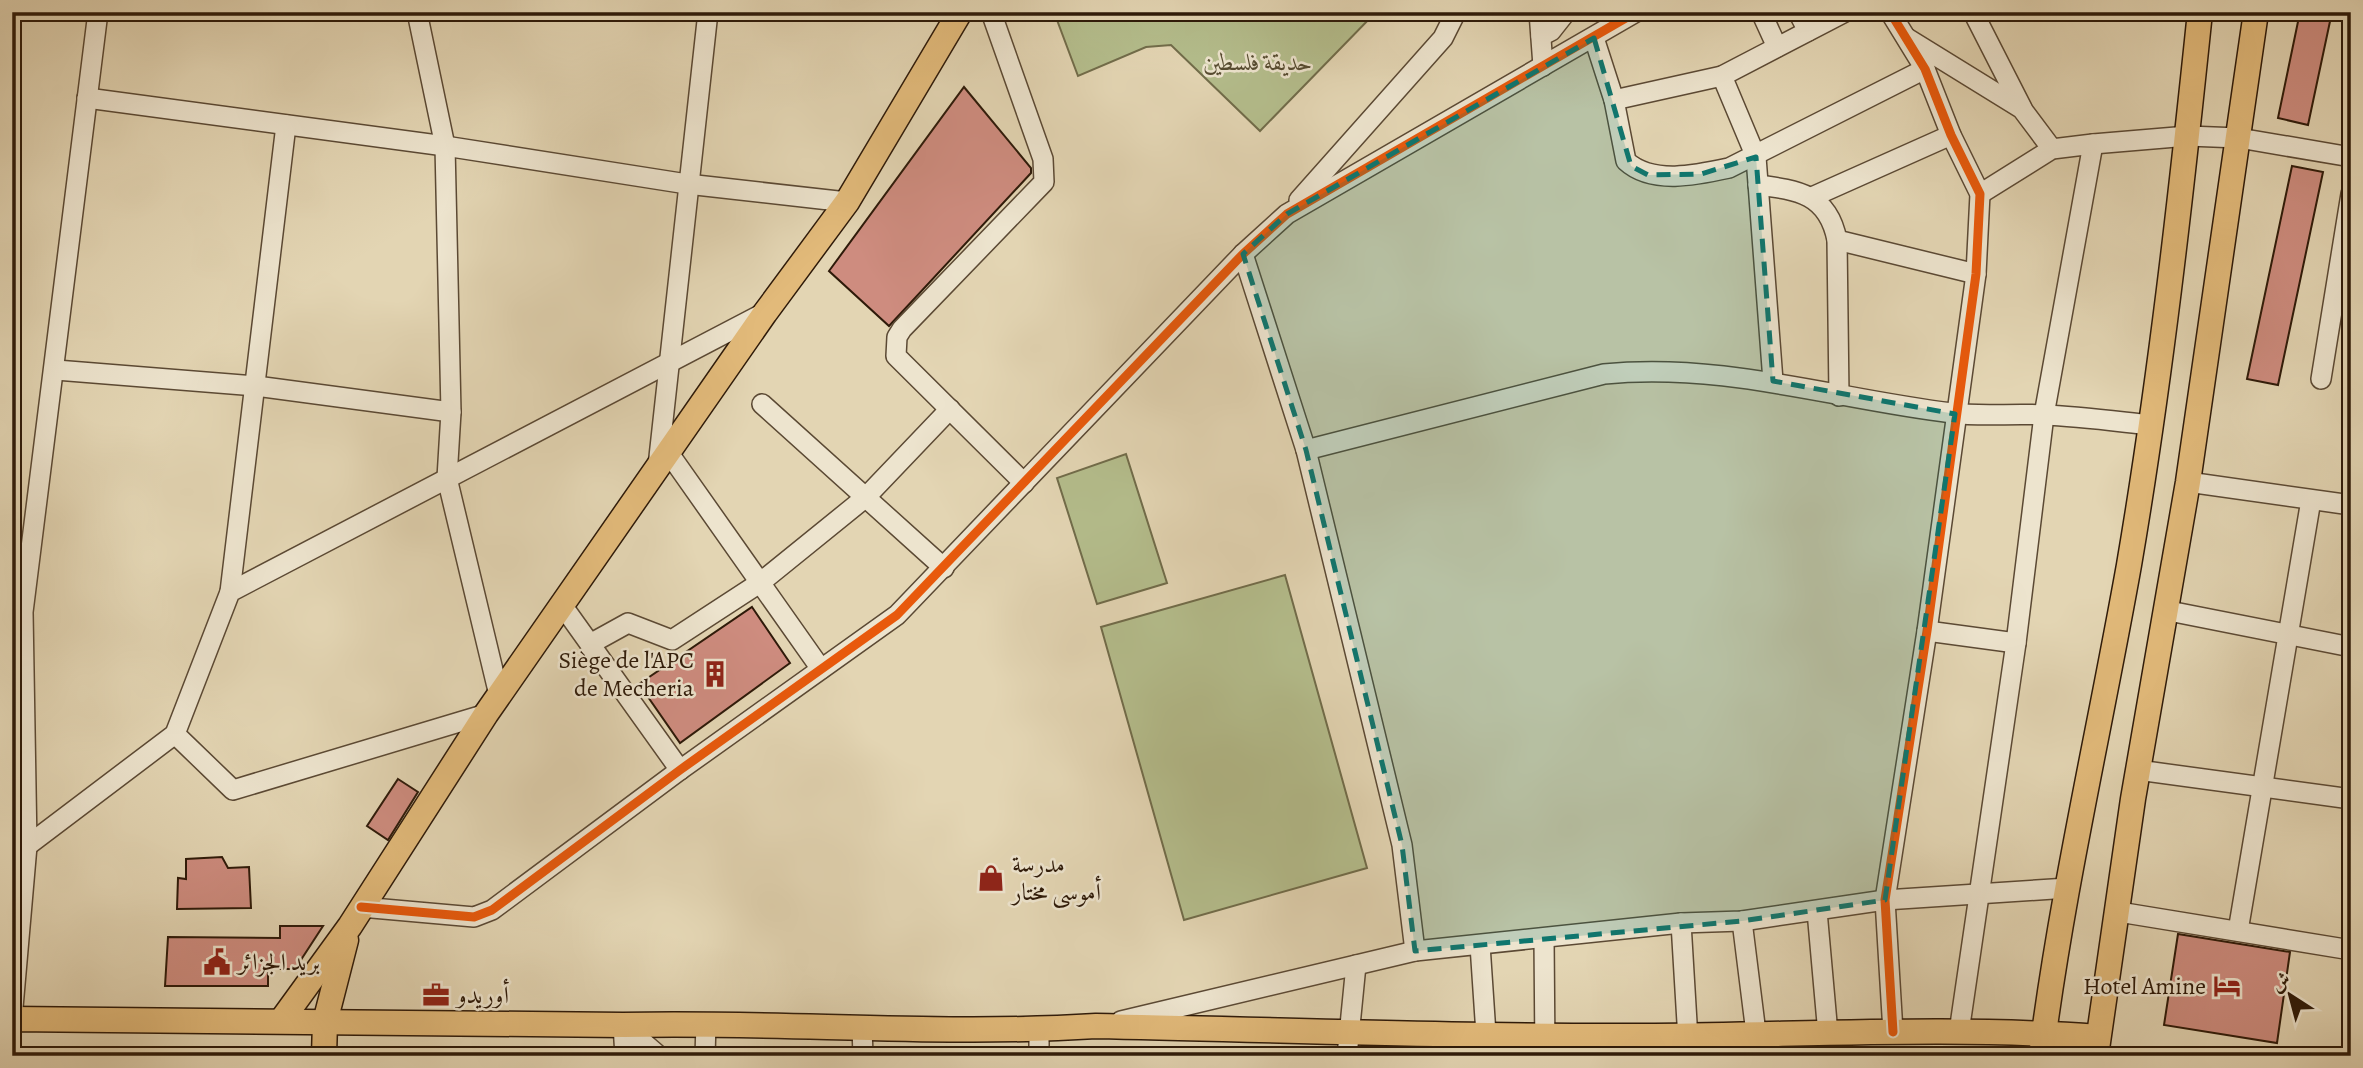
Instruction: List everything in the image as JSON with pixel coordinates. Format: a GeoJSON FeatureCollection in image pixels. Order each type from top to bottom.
{"type":"FeatureCollection","features":[{"type":"Feature","properties":{"kind":"main road"},"geometry":{"type":"LineString","coordinates":[[281,1021],[356,916],[492,704],[765,313],[848,202],[960,12]]}},
{"type":"Feature","properties":{"kind":"main road"},"geometry":{"type":"LineString","coordinates":[[2042,1044],[2068,888],[2129,563],[2188,136],[2200,12]]}},
{"type":"Feature","properties":{"kind":"main road"},"geometry":{"type":"LineString","coordinates":[[12,1021],[623,1025],[706,1023],[1039,1030],[1096,1026],[1347,1044],[1486,1034],[1545,1046],[1690,1046],[1756,1033],[1959,1032],[2042,1044],[2097,1046],[2138,770],[2188,482],[2256,12]]}},
{"type":"Feature","properties":{"kind":"main road"},"geometry":{"type":"LineString","coordinates":[[324,1056],[325,1022],[356,916]]}},
{"type":"Feature","properties":{"kind":"street"},"geometry":{"type":"LineString","coordinates":[[12,1021],[27,846],[23,612],[56,370],[98,12]]}},
{"type":"Feature","properties":{"kind":"street"},"geometry":{"type":"LineString","coordinates":[[175,734],[233,790],[492,704],[447,478],[451,412],[445,146],[417,12]]}},
{"type":"Feature","properties":{"kind":"street"},"geometry":{"type":"LineString","coordinates":[[708,12],[667,364],[663,459],[761,582],[821,669]]}},
{"type":"Feature","properties":{"kind":"street"},"geometry":{"type":"LineString","coordinates":[[991,12],[1043,159],[1044,182],[897,337],[896,356],[1024,483]]}},
{"type":"Feature","properties":{"kind":"street"},"geometry":{"type":"LineString","coordinates":[[356,916],[474,917],[483,914],[897,615],[1243,254],[1287,214],[1443,38],[1456,12]]}},
{"type":"Feature","properties":{"kind":"street"},"geometry":{"type":"LineString","coordinates":[[1539,12],[1543,66]]}},
{"type":"Feature","properties":{"kind":"street"},"geometry":{"type":"LineString","coordinates":[[1541,36],[1551,31],[1566,12]]}},
{"type":"Feature","properties":{"kind":"street"},"geometry":{"type":"LineString","coordinates":[[1287,214],[1420,134],[1636,12]]}},
{"type":"Feature","properties":{"kind":"street"},"geometry":{"type":"LineString","coordinates":[[1761,12],[1777,47]]}},
{"type":"Feature","properties":{"kind":"street"},"geometry":{"type":"LineString","coordinates":[[1798,12],[1808,31]]}},
{"type":"Feature","properties":{"kind":"street"},"geometry":{"type":"LineString","coordinates":[[1614,100],[1723,76],[1845,12]]}},
{"type":"Feature","properties":{"kind":"street"},"geometry":{"type":"LineString","coordinates":[[1890,12],[1925,69],[1951,135],[1980,194],[1976,274],[1927,631],[1885,900],[1893,1032]]}},
{"type":"Feature","properties":{"kind":"street"},"geometry":{"type":"LineString","coordinates":[[1973,12],[2022,109],[2052,149]]}},
{"type":"Feature","properties":{"kind":"street"},"geometry":{"type":"LineString","coordinates":[[1906,37],[2022,109]]}},
{"type":"Feature","properties":{"kind":"street"},"geometry":{"type":"LineString","coordinates":[[1594,38],[1614,100],[1626,161],[1641,172],[1701,174],[1729,168],[1756,157],[1925,69]]}},
{"type":"Feature","properties":{"kind":"street"},"geometry":{"type":"LineString","coordinates":[[1723,76],[1756,157],[1773,381]]}},
{"type":"Feature","properties":{"kind":"street"},"geometry":{"type":"LineString","coordinates":[[87,98],[445,146],[687,184],[848,202]]}},
{"type":"Feature","properties":{"kind":"street"},"geometry":{"type":"LineString","coordinates":[[27,846],[175,734],[230,592],[286,125]]}},
{"type":"Feature","properties":{"kind":"street"},"geometry":{"type":"LineString","coordinates":[[1812,197],[1951,135]]}},
{"type":"Feature","properties":{"kind":"street"},"geometry":{"type":"LineString","coordinates":[[1980,194],[2052,149],[2093,144],[2188,136],[2239,138],[2351,157]]}},
{"type":"Feature","properties":{"kind":"street"},"geometry":{"type":"LineString","coordinates":[[1959,1032],[2016,643],[2044,415],[2093,144]]}},
{"type":"Feature","properties":{"kind":"street"},"geometry":{"type":"LineString","coordinates":[[1758,185],[1793,189],[1812,197],[1834,222],[1837,240],[1839,396]]}},
{"type":"Feature","properties":{"kind":"street"},"geometry":{"type":"LineString","coordinates":[[2321,379],[2351,194]]}},
{"type":"Feature","properties":{"kind":"street"},"geometry":{"type":"LineString","coordinates":[[1837,240],[1976,274]]}},
{"type":"Feature","properties":{"kind":"street"},"geometry":{"type":"LineString","coordinates":[[1243,254],[1306,450],[1402,845],[1415,951]]}},
{"type":"Feature","properties":{"kind":"street"},"geometry":{"type":"LineString","coordinates":[[230,592],[765,313]]}},
{"type":"Feature","properties":{"kind":"street"},"geometry":{"type":"LineString","coordinates":[[1306,450],[1604,374],[1654,369],[1773,381],[1839,396],[1955,414],[2044,415],[2149,425]]}},
{"type":"Feature","properties":{"kind":"street"},"geometry":{"type":"LineString","coordinates":[[56,370],[256,386],[451,412]]}},
{"type":"Feature","properties":{"kind":"street"},"geometry":{"type":"LineString","coordinates":[[762,404],[944,568]]}},
{"type":"Feature","properties":{"kind":"street"},"geometry":{"type":"LineString","coordinates":[[590,644],[628,623],[672,640],[761,582],[866,497],[950,409]]}},
{"type":"Feature","properties":{"kind":"street"},"geometry":{"type":"LineString","coordinates":[[2188,482],[2351,505]]}},
{"type":"Feature","properties":{"kind":"street"},"geometry":{"type":"LineString","coordinates":[[2238,932],[2311,500]]}},
{"type":"Feature","properties":{"kind":"street"},"geometry":{"type":"LineString","coordinates":[[562,605],[680,770]]}},
{"type":"Feature","properties":{"kind":"street"},"geometry":{"type":"LineString","coordinates":[[2164,610],[2351,647]]}},
{"type":"Feature","properties":{"kind":"street"},"geometry":{"type":"LineString","coordinates":[[1927,631],[2016,643]]}},
{"type":"Feature","properties":{"kind":"street"},"geometry":{"type":"LineString","coordinates":[[2138,770],[2351,799]]}},
{"type":"Feature","properties":{"kind":"street"},"geometry":{"type":"LineString","coordinates":[[1096,1026],[1415,951],[1681,923],[1742,921],[1885,900],[2068,888]]}},
{"type":"Feature","properties":{"kind":"street"},"geometry":{"type":"LineString","coordinates":[[1816,911],[1828,1034]]}},
{"type":"Feature","properties":{"kind":"street"},"geometry":{"type":"LineString","coordinates":[[2119,912],[2351,950]]}},
{"type":"Feature","properties":{"kind":"street"},"geometry":{"type":"LineString","coordinates":[[1742,921],[1756,1033]]}},
{"type":"Feature","properties":{"kind":"street"},"geometry":{"type":"LineString","coordinates":[[1681,923],[1690,1046]]}},
{"type":"Feature","properties":{"kind":"street"},"geometry":{"type":"LineString","coordinates":[[1544,938],[1545,1046]]}},
{"type":"Feature","properties":{"kind":"street"},"geometry":{"type":"LineString","coordinates":[[1480,945],[1486,1034]]}},
{"type":"Feature","properties":{"kind":"street"},"geometry":{"type":"LineString","coordinates":[[1347,1044],[1356,965]]}},
{"type":"Feature","properties":{"kind":"street"},"geometry":{"type":"LineString","coordinates":[[705,1056],[706,1023]]}},
{"type":"Feature","properties":{"kind":"street"},"geometry":{"type":"LineString","coordinates":[[623,1025],[625,1056]]}},
{"type":"Feature","properties":{"kind":"street"},"geometry":{"type":"LineString","coordinates":[[623,1025],[659,1056]]}},
{"type":"Feature","properties":{"kind":"street"},"geometry":{"type":"LineString","coordinates":[[862,1027],[863,1056]]}},
{"type":"Feature","properties":{"kind":"street"},"geometry":{"type":"LineString","coordinates":[[1039,1030],[1039,1056]]}},
{"type":"Feature","properties":{"kind":"highlighted area"},"geometry":{"type":"Polygon","coordinates":[[[1594,38],[1631,166],[1648,175],[1701,174],[1756,157],[1773,381],[1955,414],[1885,900],[1742,921],[1415,951],[1402,845],[1306,450],[1243,254],[1287,214],[1594,38]]]}},
{"type":"Feature","properties":{"kind":"green space","name":"حديقة فلسطين"},"geometry":{"type":"Polygon","coordinates":[[[1054,12],[1376,12],[1260,131],[1171,45],[1146,47],[1078,76],[1054,12]]]}},
{"type":"Feature","properties":{"kind":"green space"},"geometry":{"type":"Polygon","coordinates":[[[1126,454],[1167,583],[1097,604],[1057,478],[1126,454]]]}},
{"type":"Feature","properties":{"kind":"green space"},"geometry":{"type":"Polygon","coordinates":[[[1285,575],[1367,868],[1184,920],[1101,627],[1285,575]]]}},
{"type":"Feature","properties":{"kind":"building"},"geometry":{"type":"Polygon","coordinates":[[[2300,12],[2332,12],[2308,125],[2278,118],[2300,12]]]}},
{"type":"Feature","properties":{"kind":"building"},"geometry":{"type":"Polygon","coordinates":[[[964,87],[1031,168],[1031,173],[889,326],[829,271],[964,87]]]}},
{"type":"Feature","properties":{"kind":"building"},"geometry":{"type":"Polygon","coordinates":[[[2292,166],[2323,172],[2278,385],[2247,379],[2292,166]]]}},
{"type":"Feature","properties":{"kind":"building","name":"Siège de l'APC de Mecheria"},"geometry":{"type":"Polygon","coordinates":[[[752,607],[790,663],[680,743],[639,684],[752,607]]]}},
{"type":"Feature","properties":{"kind":"building"},"geometry":{"type":"Polygon","coordinates":[[[398,779],[418,792],[388,840],[367,826],[398,779]]]}},
{"type":"Feature","properties":{"kind":"building"},"geometry":{"type":"Polygon","coordinates":[[[222,857],[228,868],[249,867],[251,908],[177,909],[178,878],[186,879],[186,859],[222,857]]]}},
{"type":"Feature","properties":{"kind":"building","name":"بريد الجزائر"},"geometry":{"type":"Polygon","coordinates":[[[280,926],[323,926],[295,969],[268,969],[268,986],[165,986],[168,937],[280,938],[280,926]]]}},
{"type":"Feature","properties":{"kind":"building","name":"Hotel Amine"},"geometry":{"type":"Polygon","coordinates":[[[2178,934],[2290,952],[2277,1043],[2164,1025],[2178,934]]]}},
{"type":"Feature","properties":{"kind":"cycle path"},"geometry":{"type":"LineString","coordinates":[[361,907],[474,917],[492,910],[680,770],[897,615],[1243,254],[1287,214],[1636,12]]}},
{"type":"Feature","properties":{"kind":"cycle path"},"geometry":{"type":"LineString","coordinates":[[1890,12],[1925,69],[1951,135],[1980,194],[1976,274],[1927,631],[1885,900],[1893,1032]]}},
{"type":"Feature","properties":{"kind":"place","name":"Siège de l'APC de Mecheria"},"geometry":{"type":"Point","coordinates":[715,674]}},
{"type":"Feature","properties":{"kind":"place","name":"مدرسة أموسى مختار"},"geometry":{"type":"Point","coordinates":[991,878]}},
{"type":"Feature","properties":{"kind":"place","name":"بريد الجزائر"},"geometry":{"type":"Point","coordinates":[217,962]}},
{"type":"Feature","properties":{"kind":"place","name":"Hotel Amine"},"geometry":{"type":"Point","coordinates":[2227,986]}},
{"type":"Feature","properties":{"kind":"place","name":"أوريدو"},"geometry":{"type":"Point","coordinates":[436,995]}}]}
